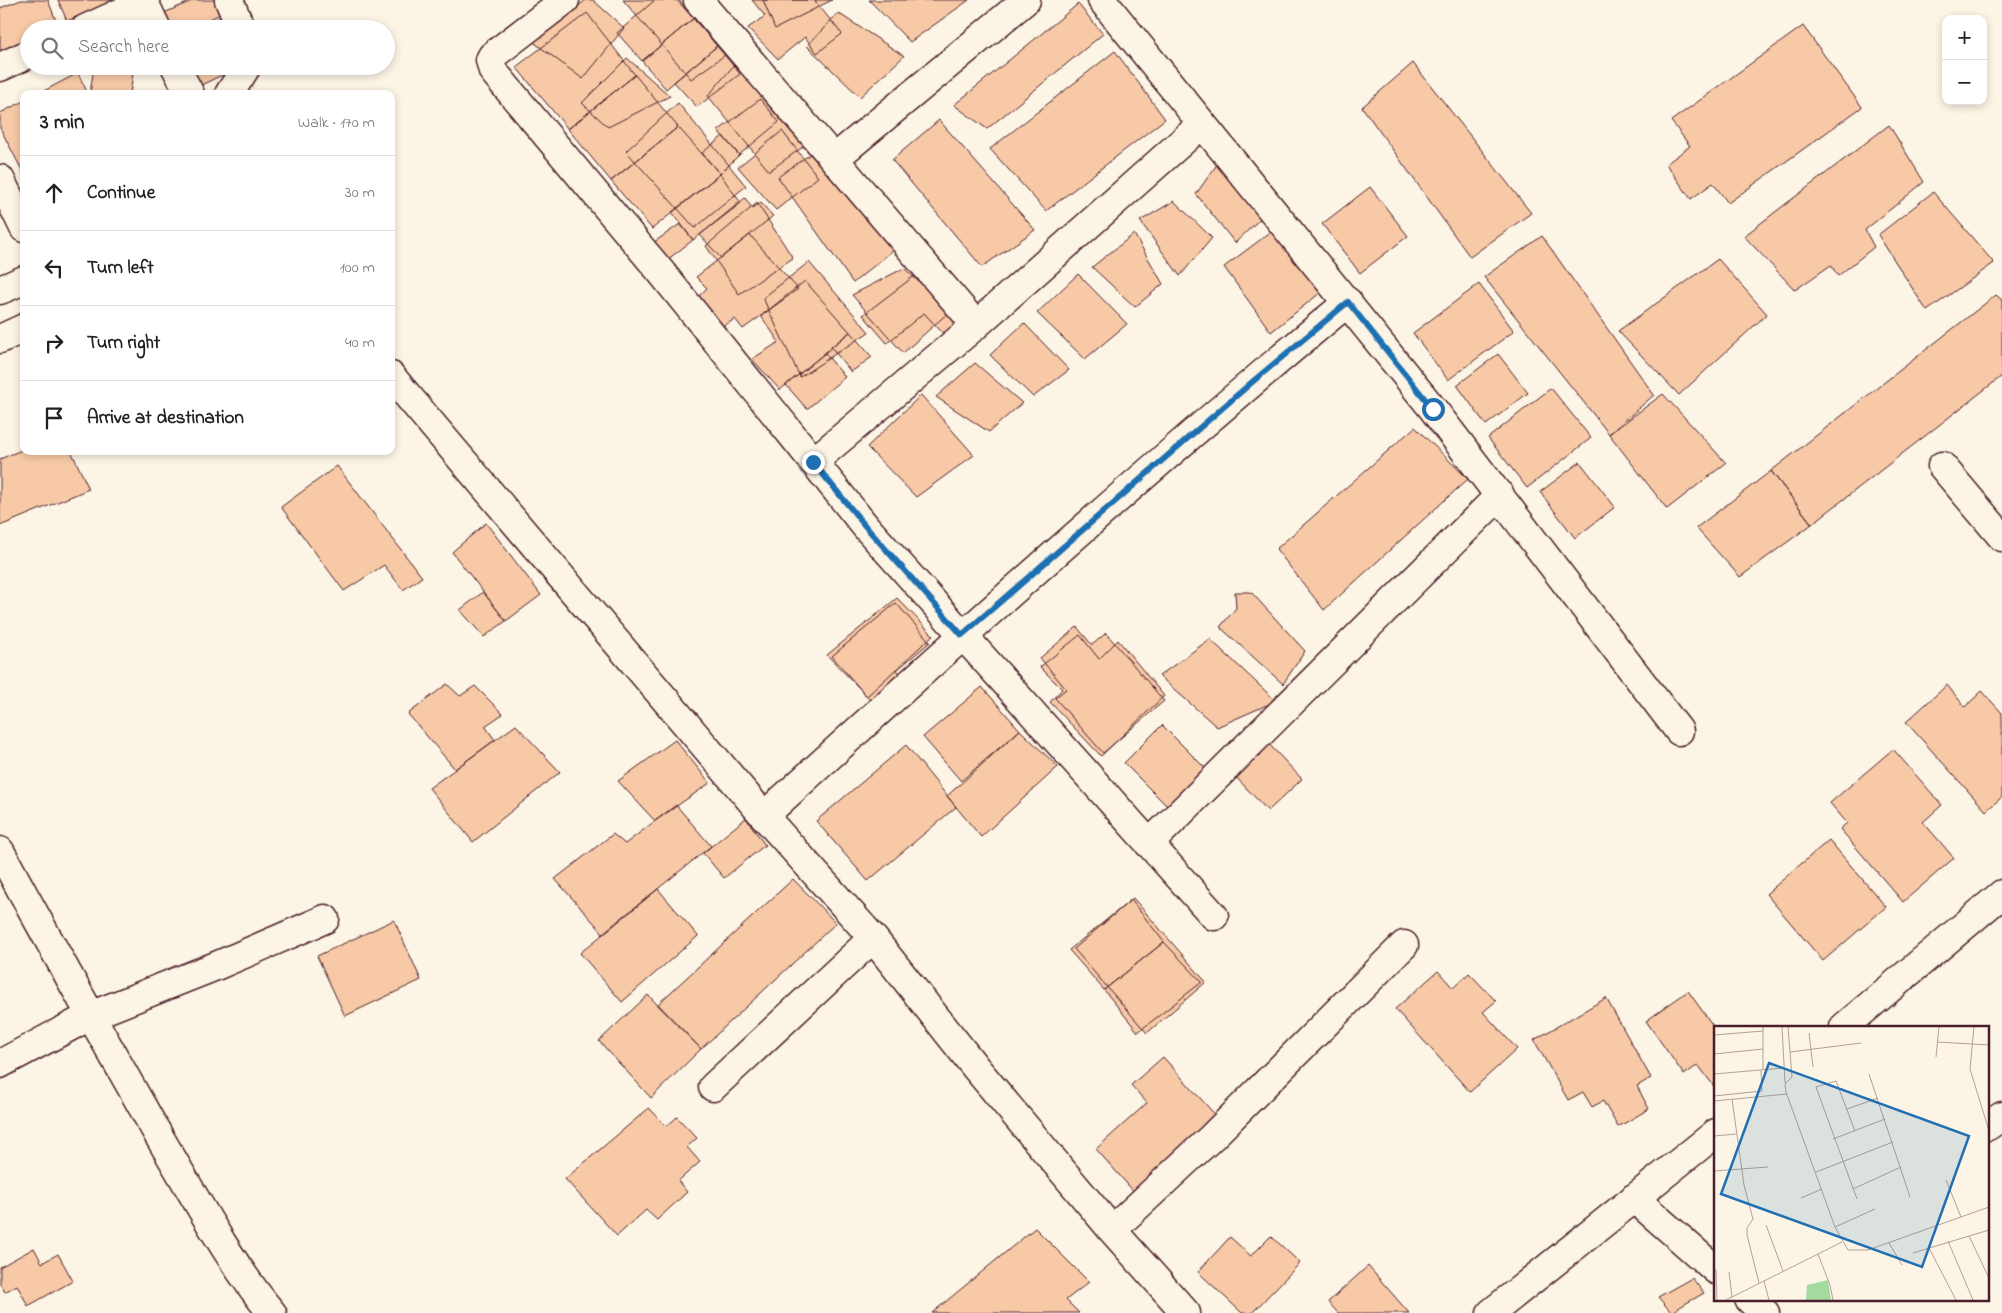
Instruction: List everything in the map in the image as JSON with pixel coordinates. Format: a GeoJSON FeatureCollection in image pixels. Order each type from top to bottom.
{"type":"FeatureCollection","features":[{"type":"Feature","properties":{"kind":"street"},"geometry":{"type":"LineString","coordinates":[[229,0],[237,20]]}},
{"type":"Feature","properties":{"kind":"street"},"geometry":{"type":"LineString","coordinates":[[564,0],[492,56],[490,60],[492,72],[660,272],[866,527],[1214,916]]}},
{"type":"Feature","properties":{"kind":"street"},"geometry":{"type":"LineString","coordinates":[[834,159],[1026,0]]}},
{"type":"Feature","properties":{"kind":"street"},"geometry":{"type":"LineString","coordinates":[[1102,0],[1348,302],[1500,495],[1679,731]]}},
{"type":"Feature","properties":{"kind":"street"},"geometry":{"type":"LineString","coordinates":[[104,20],[143,1],[152,20]]}},
{"type":"Feature","properties":{"kind":"street"},"geometry":{"type":"LineString","coordinates":[[709,4],[834,159],[976,325]]}},
{"type":"Feature","properties":{"kind":"street"},"geometry":{"type":"LineString","coordinates":[[0,68],[20,58]]}},
{"type":"Feature","properties":{"kind":"street"},"geometry":{"type":"LineString","coordinates":[[180,75],[188,90]]}},
{"type":"Feature","properties":{"kind":"street"},"geometry":{"type":"LineString","coordinates":[[232,90],[241,75]]}},
{"type":"Feature","properties":{"kind":"street"},"geometry":{"type":"LineString","coordinates":[[813,462],[976,325],[1202,124]]}},
{"type":"Feature","properties":{"kind":"street"},"geometry":{"type":"LineString","coordinates":[[0,179],[20,220]]}},
{"type":"Feature","properties":{"kind":"street"},"geometry":{"type":"LineString","coordinates":[[0,290],[20,282]]}},
{"type":"Feature","properties":{"kind":"street"},"geometry":{"type":"LineString","coordinates":[[764,816],[962,635],[1251,383],[1348,302]]}},
{"type":"Feature","properties":{"kind":"street"},"geometry":{"type":"LineString","coordinates":[[0,339],[20,330]]}},
{"type":"Feature","properties":{"kind":"street"},"geometry":{"type":"LineString","coordinates":[[395,381],[764,816],[873,938],[976,1068],[1112,1230],[1186,1313]]}},
{"type":"Feature","properties":{"kind":"street"},"geometry":{"type":"LineString","coordinates":[[1942,466],[2002,537]]}},
{"type":"Feature","properties":{"kind":"street"},"geometry":{"type":"LineString","coordinates":[[1149,844],[1500,495]]}},
{"type":"Feature","properties":{"kind":"street"},"geometry":{"type":"LineString","coordinates":[[0,851],[90,1016],[232,1259],[272,1313]]}},
{"type":"Feature","properties":{"kind":"street"},"geometry":{"type":"LineString","coordinates":[[1845,1026],[2002,894]]}},
{"type":"Feature","properties":{"kind":"street"},"geometry":{"type":"LineString","coordinates":[[0,1064],[90,1016],[216,966],[325,919]]}},
{"type":"Feature","properties":{"kind":"street"},"geometry":{"type":"LineString","coordinates":[[713,1087],[873,938]]}},
{"type":"Feature","properties":{"kind":"street"},"geometry":{"type":"LineString","coordinates":[[1112,1230],[1212,1137],[1404,945]]}},
{"type":"Feature","properties":{"kind":"street"},"geometry":{"type":"LineString","coordinates":[[1491,1313],[1714,1135]]}},
{"type":"Feature","properties":{"kind":"street"},"geometry":{"type":"LineString","coordinates":[[1634,1198],[1714,1268]]}},
{"type":"Feature","properties":{"kind":"street"},"geometry":{"type":"LineString","coordinates":[[1750,1300],[1765,1313]]}},
{"type":"Feature","properties":{"kind":"building"},"geometry":{"type":"Polygon","coordinates":[[[21,0],[48,0],[56,20],[20,20],[20,51],[0,59],[0,8],[21,0]]]}},
{"type":"Feature","properties":{"kind":"building"},"geometry":{"type":"Polygon","coordinates":[[[58,0],[115,0],[69,20],[67,20],[58,0]]]}},
{"type":"Feature","properties":{"kind":"building"},"geometry":{"type":"Polygon","coordinates":[[[194,0],[220,0],[225,12],[208,20],[167,20],[164,13],[194,0]]]}},
{"type":"Feature","properties":{"kind":"building"},"geometry":{"type":"Polygon","coordinates":[[[586,0],[593,0],[624,28],[583,79],[532,41],[586,0]]]}},
{"type":"Feature","properties":{"kind":"building"},"geometry":{"type":"Polygon","coordinates":[[[623,0],[677,0],[725,55],[691,79],[623,0]]]}},
{"type":"Feature","properties":{"kind":"building"},"geometry":{"type":"Polygon","coordinates":[[[655,0],[679,0],[694,18],[642,61],[617,33],[655,0]]]}},
{"type":"Feature","properties":{"kind":"building"},"geometry":{"type":"Polygon","coordinates":[[[752,0],[814,0],[842,34],[817,53],[805,37],[778,59],[748,28],[765,16],[752,0]]]}},
{"type":"Feature","properties":{"kind":"building"},"geometry":{"type":"Polygon","coordinates":[[[763,0],[832,0],[775,29],[763,0]]]}},
{"type":"Feature","properties":{"kind":"building"},"geometry":{"type":"Polygon","coordinates":[[[869,0],[969,0],[910,42],[869,0]]]}},
{"type":"Feature","properties":{"kind":"building"},"geometry":{"type":"Polygon","coordinates":[[[1078,4],[1103,34],[987,129],[954,105],[1078,4]]]}},
{"type":"Feature","properties":{"kind":"building"},"geometry":{"type":"Polygon","coordinates":[[[587,13],[635,75],[568,129],[516,67],[587,13]]]}},
{"type":"Feature","properties":{"kind":"building"},"geometry":{"type":"Polygon","coordinates":[[[838,13],[904,56],[860,97],[807,46],[838,13]]]}},
{"type":"Feature","properties":{"kind":"building"},"geometry":{"type":"Polygon","coordinates":[[[222,16],[224,20],[214,20],[222,16]]]}},
{"type":"Feature","properties":{"kind":"building"},"geometry":{"type":"Polygon","coordinates":[[[694,18],[717,46],[666,89],[642,61],[694,18]]]}},
{"type":"Feature","properties":{"kind":"building"},"geometry":{"type":"Polygon","coordinates":[[[1803,26],[1862,107],[1728,203],[1713,183],[1691,199],[1666,164],[1690,146],[1671,121],[1803,26]]]}},
{"type":"Feature","properties":{"kind":"building"},"geometry":{"type":"Polygon","coordinates":[[[717,46],[740,74],[697,107],[674,82],[717,46]]]}},
{"type":"Feature","properties":{"kind":"building"},"geometry":{"type":"Polygon","coordinates":[[[1115,51],[1165,119],[1046,211],[990,149],[1115,51]]]}},
{"type":"Feature","properties":{"kind":"building"},"geometry":{"type":"Polygon","coordinates":[[[627,58],[670,96],[608,127],[582,103],[627,58]]]}},
{"type":"Feature","properties":{"kind":"building"},"geometry":{"type":"Polygon","coordinates":[[[1413,63],[1531,213],[1470,257],[1362,107],[1413,63]]]}},
{"type":"Feature","properties":{"kind":"building"},"geometry":{"type":"Polygon","coordinates":[[[734,65],[807,144],[769,171],[708,96],[734,65]]]}},
{"type":"Feature","properties":{"kind":"building"},"geometry":{"type":"Polygon","coordinates":[[[74,75],[79,75],[86,90],[46,90],[74,75]]]}},
{"type":"Feature","properties":{"kind":"building"},"geometry":{"type":"Polygon","coordinates":[[[93,75],[133,75],[131,90],[91,90],[93,75]]]}},
{"type":"Feature","properties":{"kind":"building"},"geometry":{"type":"Polygon","coordinates":[[[194,75],[222,75],[199,86],[194,75]]]}},
{"type":"Feature","properties":{"kind":"building"},"geometry":{"type":"Polygon","coordinates":[[[635,75],[678,127],[611,181],[568,129],[635,75]]]}},
{"type":"Feature","properties":{"kind":"building"},"geometry":{"type":"Polygon","coordinates":[[[760,99],[779,122],[739,155],[718,131],[760,99]]]}},
{"type":"Feature","properties":{"kind":"building"},"geometry":{"type":"Polygon","coordinates":[[[20,103],[20,166],[0,128],[0,113],[20,103]]]}},
{"type":"Feature","properties":{"kind":"building"},"geometry":{"type":"Polygon","coordinates":[[[678,103],[746,186],[695,228],[626,151],[678,103]]]}},
{"type":"Feature","properties":{"kind":"building"},"geometry":{"type":"Polygon","coordinates":[[[939,120],[1035,230],[982,267],[892,160],[939,120]]]}},
{"type":"Feature","properties":{"kind":"building"},"geometry":{"type":"Polygon","coordinates":[[[1889,125],[1924,182],[1865,230],[1874,247],[1838,276],[1831,265],[1795,290],[1744,236],[1889,125]]]}},
{"type":"Feature","properties":{"kind":"building"},"geometry":{"type":"Polygon","coordinates":[[[678,127],[720,174],[652,229],[611,181],[678,127]]]}},
{"type":"Feature","properties":{"kind":"building"},"geometry":{"type":"Polygon","coordinates":[[[782,131],[818,177],[776,210],[738,167],[782,131]]]}},
{"type":"Feature","properties":{"kind":"building"},"geometry":{"type":"Polygon","coordinates":[[[723,136],[739,155],[720,174],[702,153],[723,136]]]}},
{"type":"Feature","properties":{"kind":"building"},"geometry":{"type":"Polygon","coordinates":[[[813,152],[897,247],[853,283],[778,177],[813,152]]]}},
{"type":"Feature","properties":{"kind":"building"},"geometry":{"type":"Polygon","coordinates":[[[1218,163],[1262,217],[1235,243],[1196,194],[1218,163]]]}},
{"type":"Feature","properties":{"kind":"building"},"geometry":{"type":"Polygon","coordinates":[[[720,174],[741,203],[693,240],[672,212],[720,174]]]}},
{"type":"Feature","properties":{"kind":"building"},"geometry":{"type":"Polygon","coordinates":[[[1370,187],[1408,236],[1360,273],[1322,224],[1370,187]]]}},
{"type":"Feature","properties":{"kind":"building"},"geometry":{"type":"Polygon","coordinates":[[[1933,192],[1994,263],[1927,311],[1878,235],[1933,192]]]}},
{"type":"Feature","properties":{"kind":"building"},"geometry":{"type":"Polygon","coordinates":[[[745,198],[752,208],[761,203],[773,216],[721,258],[700,235],[745,198]]]}},
{"type":"Feature","properties":{"kind":"building"},"geometry":{"type":"Polygon","coordinates":[[[1174,201],[1212,238],[1180,276],[1140,221],[1174,201]]]}},
{"type":"Feature","properties":{"kind":"building"},"geometry":{"type":"Polygon","coordinates":[[[757,203],[793,258],[739,294],[706,246],[757,203]]]}},
{"type":"Feature","properties":{"kind":"building"},"geometry":{"type":"Polygon","coordinates":[[[680,224],[693,240],[663,263],[650,245],[680,224]]]}},
{"type":"Feature","properties":{"kind":"building"},"geometry":{"type":"Polygon","coordinates":[[[1272,231],[1320,293],[1271,332],[1224,267],[1272,231]]]}},
{"type":"Feature","properties":{"kind":"building"},"geometry":{"type":"Polygon","coordinates":[[[1134,234],[1163,284],[1135,307],[1092,267],[1134,234]]]}},
{"type":"Feature","properties":{"kind":"building"},"geometry":{"type":"Polygon","coordinates":[[[750,235],[798,289],[743,329],[735,319],[722,327],[697,298],[707,288],[696,277],[750,235]]]}},
{"type":"Feature","properties":{"kind":"building"},"geometry":{"type":"Polygon","coordinates":[[[1542,236],[1654,395],[1609,434],[1484,277],[1542,236]]]}},
{"type":"Feature","properties":{"kind":"building"},"geometry":{"type":"Polygon","coordinates":[[[1718,259],[1767,314],[1679,395],[1618,331],[1718,259]]]}},
{"type":"Feature","properties":{"kind":"building"},"geometry":{"type":"Polygon","coordinates":[[[809,262],[869,332],[800,377],[763,298],[809,262]]]}},
{"type":"Feature","properties":{"kind":"building"},"geometry":{"type":"Polygon","coordinates":[[[904,268],[950,311],[903,353],[852,295],[904,268]]]}},
{"type":"Feature","properties":{"kind":"building"},"geometry":{"type":"Polygon","coordinates":[[[921,271],[968,328],[950,341],[924,313],[887,343],[863,315],[921,271]]]}},
{"type":"Feature","properties":{"kind":"building"},"geometry":{"type":"Polygon","coordinates":[[[1078,274],[1127,324],[1085,359],[1037,313],[1078,274]]]}},
{"type":"Feature","properties":{"kind":"building"},"geometry":{"type":"Polygon","coordinates":[[[805,281],[850,332],[780,390],[752,359],[779,342],[761,316],[805,281]]]}},
{"type":"Feature","properties":{"kind":"building"},"geometry":{"type":"Polygon","coordinates":[[[1479,284],[1514,331],[1448,380],[1413,333],[1479,284]]]}},
{"type":"Feature","properties":{"kind":"building"},"geometry":{"type":"Polygon","coordinates":[[[1996,295],[2002,300],[2002,376],[1812,524],[1771,471],[1996,295]]]}},
{"type":"Feature","properties":{"kind":"building"},"geometry":{"type":"Polygon","coordinates":[[[1024,323],[1069,370],[1033,397],[990,355],[1024,323]]]}},
{"type":"Feature","properties":{"kind":"building"},"geometry":{"type":"Polygon","coordinates":[[[850,332],[872,357],[851,372],[831,347],[850,332]]]}},
{"type":"Feature","properties":{"kind":"building"},"geometry":{"type":"Polygon","coordinates":[[[825,353],[845,377],[807,409],[786,385],[825,353]]]}},
{"type":"Feature","properties":{"kind":"building"},"geometry":{"type":"Polygon","coordinates":[[[1498,354],[1528,393],[1486,425],[1457,385],[1498,354]]]}},
{"type":"Feature","properties":{"kind":"building"},"geometry":{"type":"Polygon","coordinates":[[[975,363],[1022,403],[989,432],[936,397],[975,363]]]}},
{"type":"Feature","properties":{"kind":"building"},"geometry":{"type":"Polygon","coordinates":[[[1551,388],[1591,438],[1527,488],[1488,438],[1551,388]]]}},
{"type":"Feature","properties":{"kind":"building"},"geometry":{"type":"Polygon","coordinates":[[[1663,394],[1726,463],[1667,509],[1609,434],[1663,394]]]}},
{"type":"Feature","properties":{"kind":"building"},"geometry":{"type":"Polygon","coordinates":[[[921,395],[974,455],[916,497],[867,447],[921,395]]]}},
{"type":"Feature","properties":{"kind":"building"},"geometry":{"type":"Polygon","coordinates":[[[1415,427],[1468,479],[1324,610],[1276,549],[1415,427]]]}},
{"type":"Feature","properties":{"kind":"building"},"geometry":{"type":"Polygon","coordinates":[[[20,451],[20,455],[73,455],[89,489],[0,526],[0,459],[20,451]]]}},
{"type":"Feature","properties":{"kind":"building"},"geometry":{"type":"Polygon","coordinates":[[[1580,462],[1615,507],[1575,538],[1540,492],[1580,462]]]}},
{"type":"Feature","properties":{"kind":"building"},"geometry":{"type":"Polygon","coordinates":[[[337,466],[422,577],[403,590],[384,565],[344,591],[281,507],[337,466]]]}},
{"type":"Feature","properties":{"kind":"building"},"geometry":{"type":"Polygon","coordinates":[[[1771,471],[1812,524],[1740,577],[1696,528],[1771,471]]]}},
{"type":"Feature","properties":{"kind":"building"},"geometry":{"type":"Polygon","coordinates":[[[486,523],[541,595],[506,621],[452,552],[486,523]]]}},
{"type":"Feature","properties":{"kind":"building"},"geometry":{"type":"Polygon","coordinates":[[[483,592],[506,621],[484,637],[460,610],[483,592]]]}},
{"type":"Feature","properties":{"kind":"building"},"geometry":{"type":"Polygon","coordinates":[[[1235,592],[1251,592],[1305,651],[1283,684],[1220,627],[1236,608],[1235,592]]]}},
{"type":"Feature","properties":{"kind":"building"},"geometry":{"type":"Polygon","coordinates":[[[897,598],[933,635],[867,696],[827,655],[897,598]]]}},
{"type":"Feature","properties":{"kind":"building"},"geometry":{"type":"Polygon","coordinates":[[[896,603],[930,642],[897,670],[903,677],[872,703],[832,656],[896,603]]]}},
{"type":"Feature","properties":{"kind":"building"},"geometry":{"type":"Polygon","coordinates":[[[1077,627],[1092,645],[1106,633],[1164,701],[1103,753],[1055,698],[1066,689],[1040,658],[1077,627]]]}},
{"type":"Feature","properties":{"kind":"building"},"geometry":{"type":"Polygon","coordinates":[[[1080,635],[1099,659],[1118,640],[1164,696],[1101,756],[1050,702],[1062,689],[1040,667],[1080,635]]]}},
{"type":"Feature","properties":{"kind":"building"},"geometry":{"type":"Polygon","coordinates":[[[1210,639],[1276,701],[1217,727],[1159,676],[1210,639]]]}},
{"type":"Feature","properties":{"kind":"building"},"geometry":{"type":"Polygon","coordinates":[[[447,684],[460,696],[475,686],[503,714],[485,726],[495,740],[455,769],[408,714],[447,684]]]}},
{"type":"Feature","properties":{"kind":"building"},"geometry":{"type":"Polygon","coordinates":[[[1947,685],[1965,707],[1982,691],[2002,713],[2002,797],[1986,811],[1906,722],[1947,685]]]}},
{"type":"Feature","properties":{"kind":"building"},"geometry":{"type":"Polygon","coordinates":[[[982,687],[1020,730],[961,781],[923,737],[982,687]]]}},
{"type":"Feature","properties":{"kind":"building"},"geometry":{"type":"Polygon","coordinates":[[[516,725],[560,772],[473,842],[429,788],[516,725]]]}},
{"type":"Feature","properties":{"kind":"building"},"geometry":{"type":"Polygon","coordinates":[[[1162,725],[1210,773],[1172,811],[1124,763],[1162,725]]]}},
{"type":"Feature","properties":{"kind":"building"},"geometry":{"type":"Polygon","coordinates":[[[1020,730],[1058,767],[981,837],[947,796],[1020,730]]]}},
{"type":"Feature","properties":{"kind":"building"},"geometry":{"type":"Polygon","coordinates":[[[675,740],[710,783],[655,821],[618,781],[675,740]]]}},
{"type":"Feature","properties":{"kind":"building"},"geometry":{"type":"Polygon","coordinates":[[[1267,742],[1302,779],[1268,811],[1233,774],[1267,742]]]}},
{"type":"Feature","properties":{"kind":"building"},"geometry":{"type":"Polygon","coordinates":[[[906,745],[956,807],[868,881],[816,821],[906,745]]]}},
{"type":"Feature","properties":{"kind":"building"},"geometry":{"type":"Polygon","coordinates":[[[1893,749],[1942,805],[1923,822],[1954,858],[1903,902],[1840,829],[1847,823],[1830,803],[1893,749]]]}},
{"type":"Feature","properties":{"kind":"building"},"geometry":{"type":"Polygon","coordinates":[[[676,805],[711,846],[603,933],[555,879],[613,834],[625,844],[676,805]]]}},
{"type":"Feature","properties":{"kind":"building"},"geometry":{"type":"Polygon","coordinates":[[[746,818],[765,845],[724,878],[703,853],[746,818]]]}},
{"type":"Feature","properties":{"kind":"building"},"geometry":{"type":"Polygon","coordinates":[[[1829,840],[1886,907],[1823,961],[1766,894],[1829,840]]]}},
{"type":"Feature","properties":{"kind":"building"},"geometry":{"type":"Polygon","coordinates":[[[793,879],[836,923],[701,1049],[658,1004],[793,879]]]}},
{"type":"Feature","properties":{"kind":"building"},"geometry":{"type":"Polygon","coordinates":[[[658,889],[698,936],[622,1002],[580,953],[658,889]]]}},
{"type":"Feature","properties":{"kind":"building"},"geometry":{"type":"Polygon","coordinates":[[[1133,898],[1206,982],[1147,1033],[1074,949],[1133,898]]]}},
{"type":"Feature","properties":{"kind":"building"},"geometry":{"type":"Polygon","coordinates":[[[1131,900],[1164,942],[1104,990],[1069,950],[1131,900]]]}},
{"type":"Feature","properties":{"kind":"building"},"geometry":{"type":"Polygon","coordinates":[[[394,920],[421,980],[345,1016],[317,956],[394,920]]]}},
{"type":"Feature","properties":{"kind":"building"},"geometry":{"type":"Polygon","coordinates":[[[1164,942],[1202,982],[1138,1032],[1104,990],[1164,942]]]}},
{"type":"Feature","properties":{"kind":"building"},"geometry":{"type":"Polygon","coordinates":[[[1438,971],[1453,988],[1469,973],[1496,1001],[1483,1012],[1517,1049],[1470,1092],[1395,1009],[1438,971]]]}},
{"type":"Feature","properties":{"kind":"building"},"geometry":{"type":"Polygon","coordinates":[[[1688,991],[1714,1027],[1714,1086],[1698,1065],[1684,1075],[1646,1021],[1688,991]]]}},
{"type":"Feature","properties":{"kind":"building"},"geometry":{"type":"Polygon","coordinates":[[[648,995],[701,1049],[651,1098],[599,1041],[648,995]]]}},
{"type":"Feature","properties":{"kind":"building"},"geometry":{"type":"Polygon","coordinates":[[[1606,998],[1651,1078],[1637,1086],[1649,1109],[1618,1127],[1603,1101],[1592,1107],[1583,1092],[1568,1100],[1534,1040],[1606,998]]]}},
{"type":"Feature","properties":{"kind":"building"},"geometry":{"type":"Polygon","coordinates":[[[1163,1057],[1219,1119],[1136,1194],[1096,1149],[1147,1103],[1131,1085],[1163,1057]]]}},
{"type":"Feature","properties":{"kind":"building"},"geometry":{"type":"Polygon","coordinates":[[[649,1108],[667,1126],[677,1117],[697,1138],[687,1147],[700,1162],[678,1181],[687,1192],[657,1220],[646,1210],[617,1236],[565,1179],[649,1108]]]}},
{"type":"Feature","properties":{"kind":"building"},"geometry":{"type":"Polygon","coordinates":[[[1035,1228],[1089,1282],[1066,1300],[1079,1313],[932,1313],[1035,1228]]]}},
{"type":"Feature","properties":{"kind":"building"},"geometry":{"type":"Polygon","coordinates":[[[1271,1236],[1300,1263],[1252,1313],[1242,1313],[1198,1272],[1230,1237],[1251,1256],[1271,1236]]]}},
{"type":"Feature","properties":{"kind":"building"},"geometry":{"type":"Polygon","coordinates":[[[34,1248],[42,1263],[58,1254],[73,1281],[28,1306],[17,1285],[5,1292],[0,1284],[0,1267],[34,1248]]]}},
{"type":"Feature","properties":{"kind":"building"},"geometry":{"type":"Polygon","coordinates":[[[1368,1266],[1409,1313],[1338,1313],[1328,1302],[1368,1266]]]}},
{"type":"Feature","properties":{"kind":"building"},"geometry":{"type":"Polygon","coordinates":[[[1692,1278],[1704,1293],[1671,1312],[1658,1297],[1692,1278]]]}},
{"type":"Feature","properties":{"kind":"route"},"geometry":{"type":"LineString","coordinates":[[813,462],[866,527],[962,635],[1251,383],[1348,302],[1433,409]]}}]}
